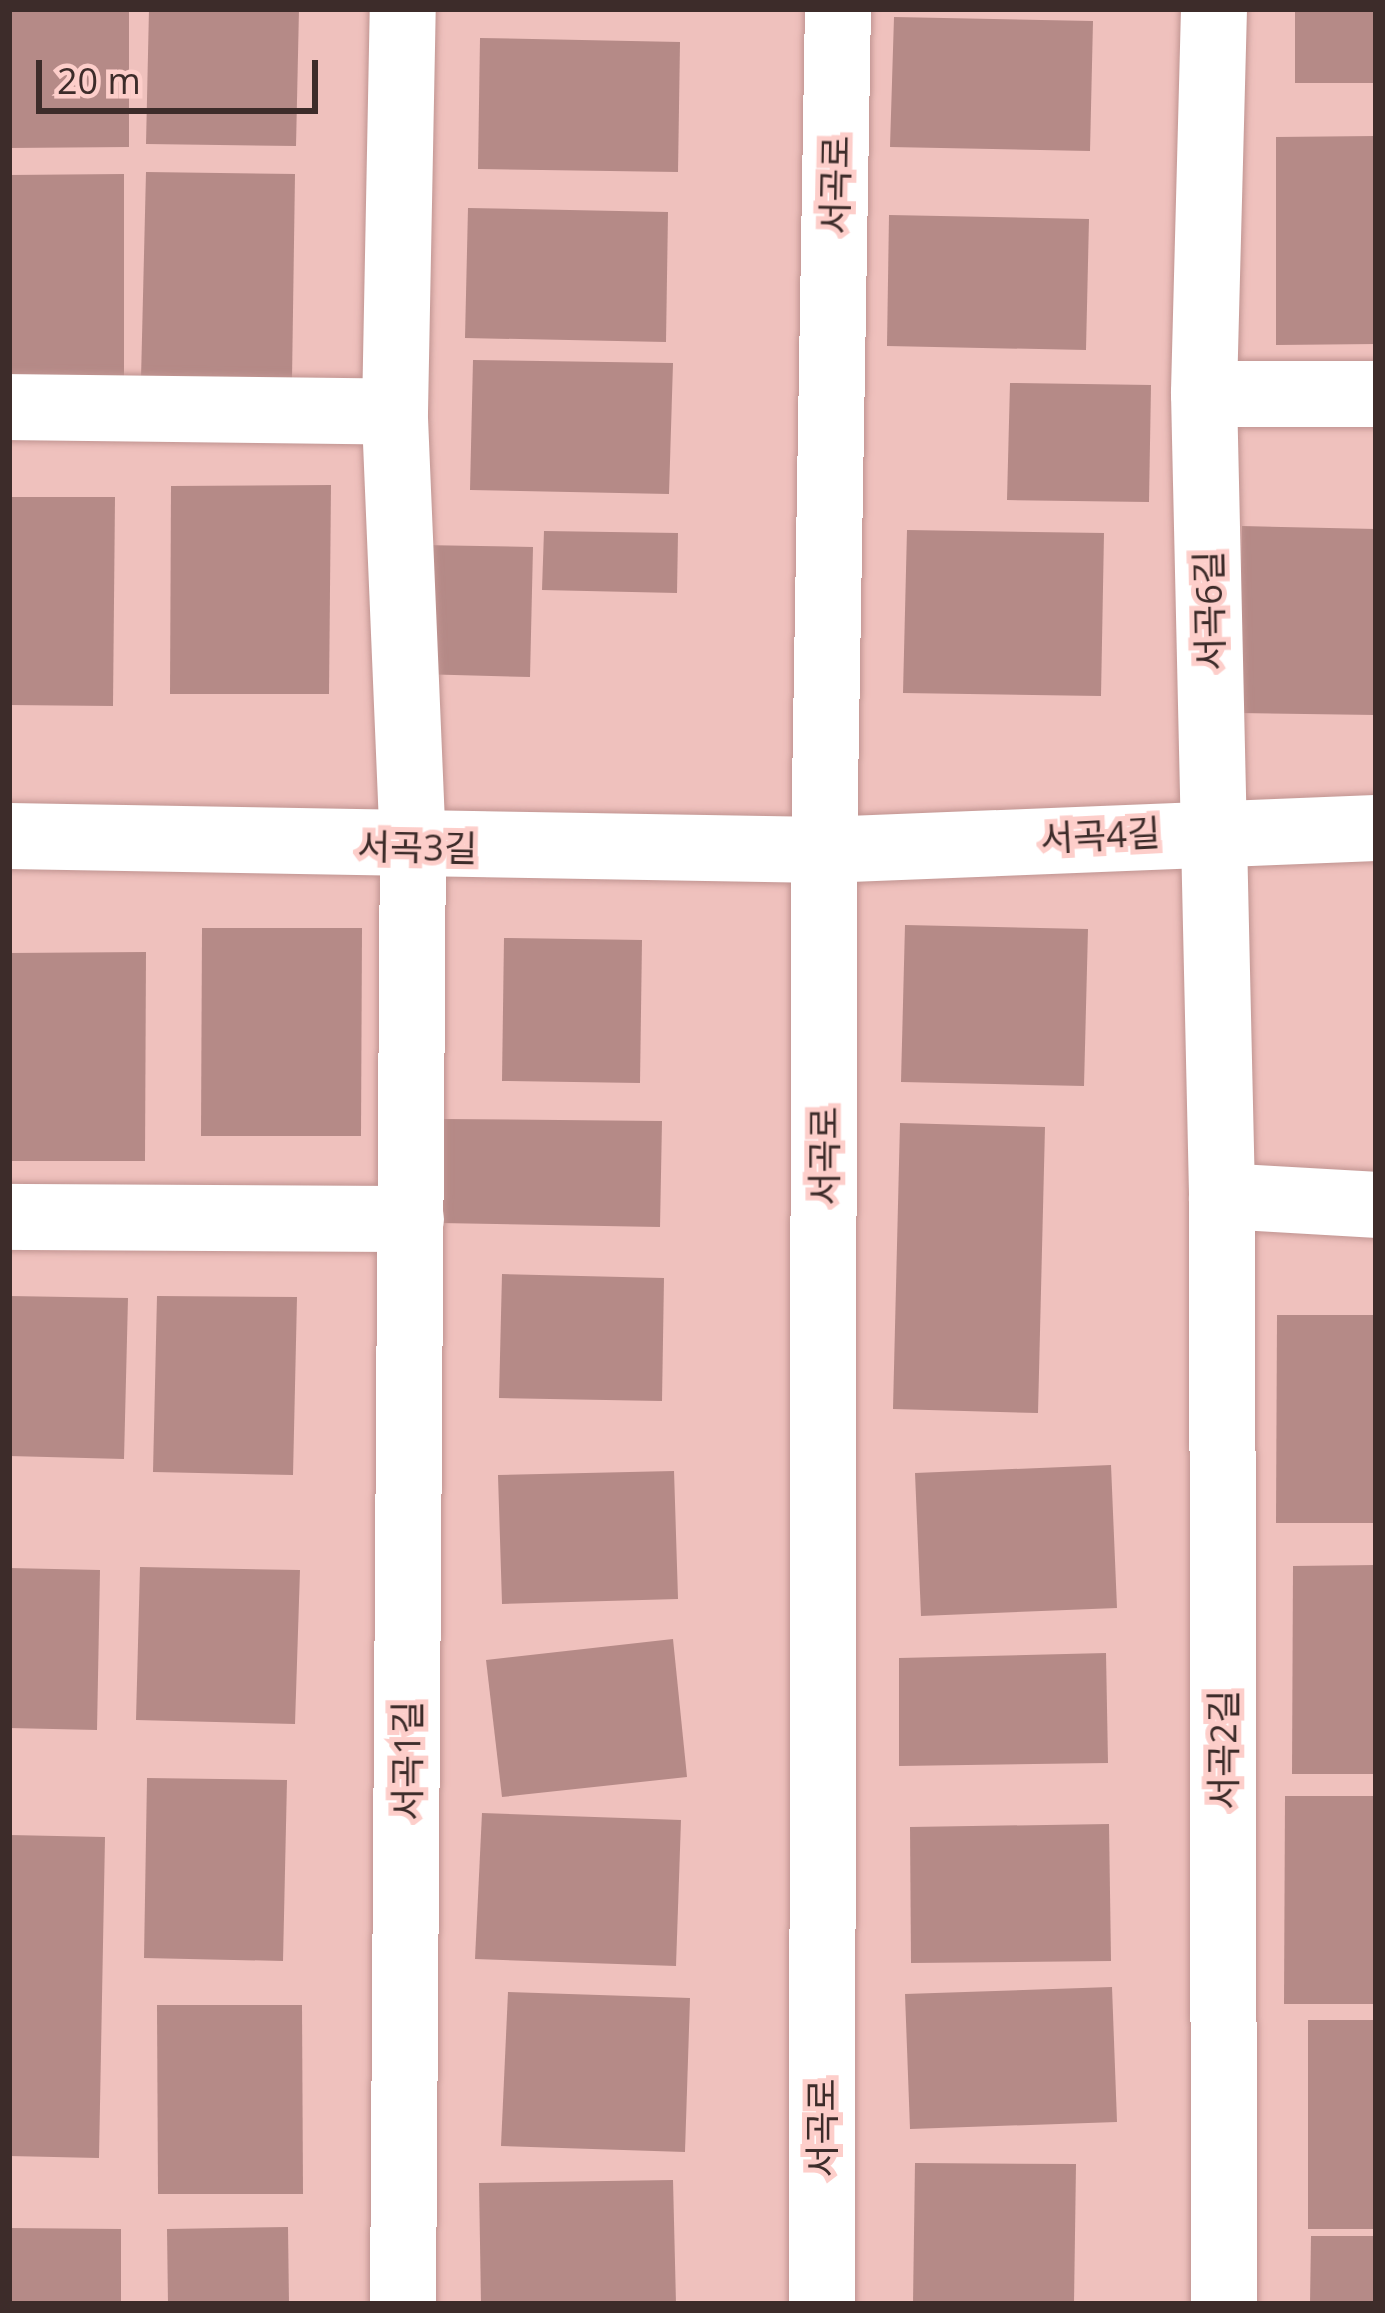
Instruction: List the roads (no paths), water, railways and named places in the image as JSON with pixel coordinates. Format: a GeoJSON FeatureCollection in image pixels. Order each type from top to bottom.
{"type":"FeatureCollection","features":[{"type":"Feature","properties":{"kind":"street"},"geometry":{"type":"LineString","coordinates":[[9,406],[394,412],[404,9]]}},
{"type":"Feature","properties":{"kind":"street","name":"서곡로"},"geometry":{"type":"LineString","coordinates":[[822,2304],[824,850],[838,9]]}},
{"type":"Feature","properties":{"kind":"street","name":"서곡6길"},"geometry":{"type":"LineString","coordinates":[[1214,9],[1204,394],[1214,829]]}},
{"type":"Feature","properties":{"kind":"street"},"geometry":{"type":"LineString","coordinates":[[1204,394],[1376,394]]}},
{"type":"Feature","properties":{"kind":"street","name":"서곡1길"},"geometry":{"type":"LineString","coordinates":[[394,412],[413,848],[403,2304]]}},
{"type":"Feature","properties":{"kind":"street","name":"서곡4길"},"geometry":{"type":"LineString","coordinates":[[824,850],[1214,829],[1376,828]]}},
{"type":"Feature","properties":{"kind":"street","name":"서곡2길"},"geometry":{"type":"LineString","coordinates":[[1214,829],[1222,1196],[1224,2304]]}},
{"type":"Feature","properties":{"kind":"street","name":"서곡3길"},"geometry":{"type":"LineString","coordinates":[[9,836],[413,848],[824,850]]}},
{"type":"Feature","properties":{"kind":"street"},"geometry":{"type":"LineString","coordinates":[[1222,1196],[1376,1205]]}},
{"type":"Feature","properties":{"kind":"street"},"geometry":{"type":"LineString","coordinates":[[9,1217],[412,1219]]}}]}
